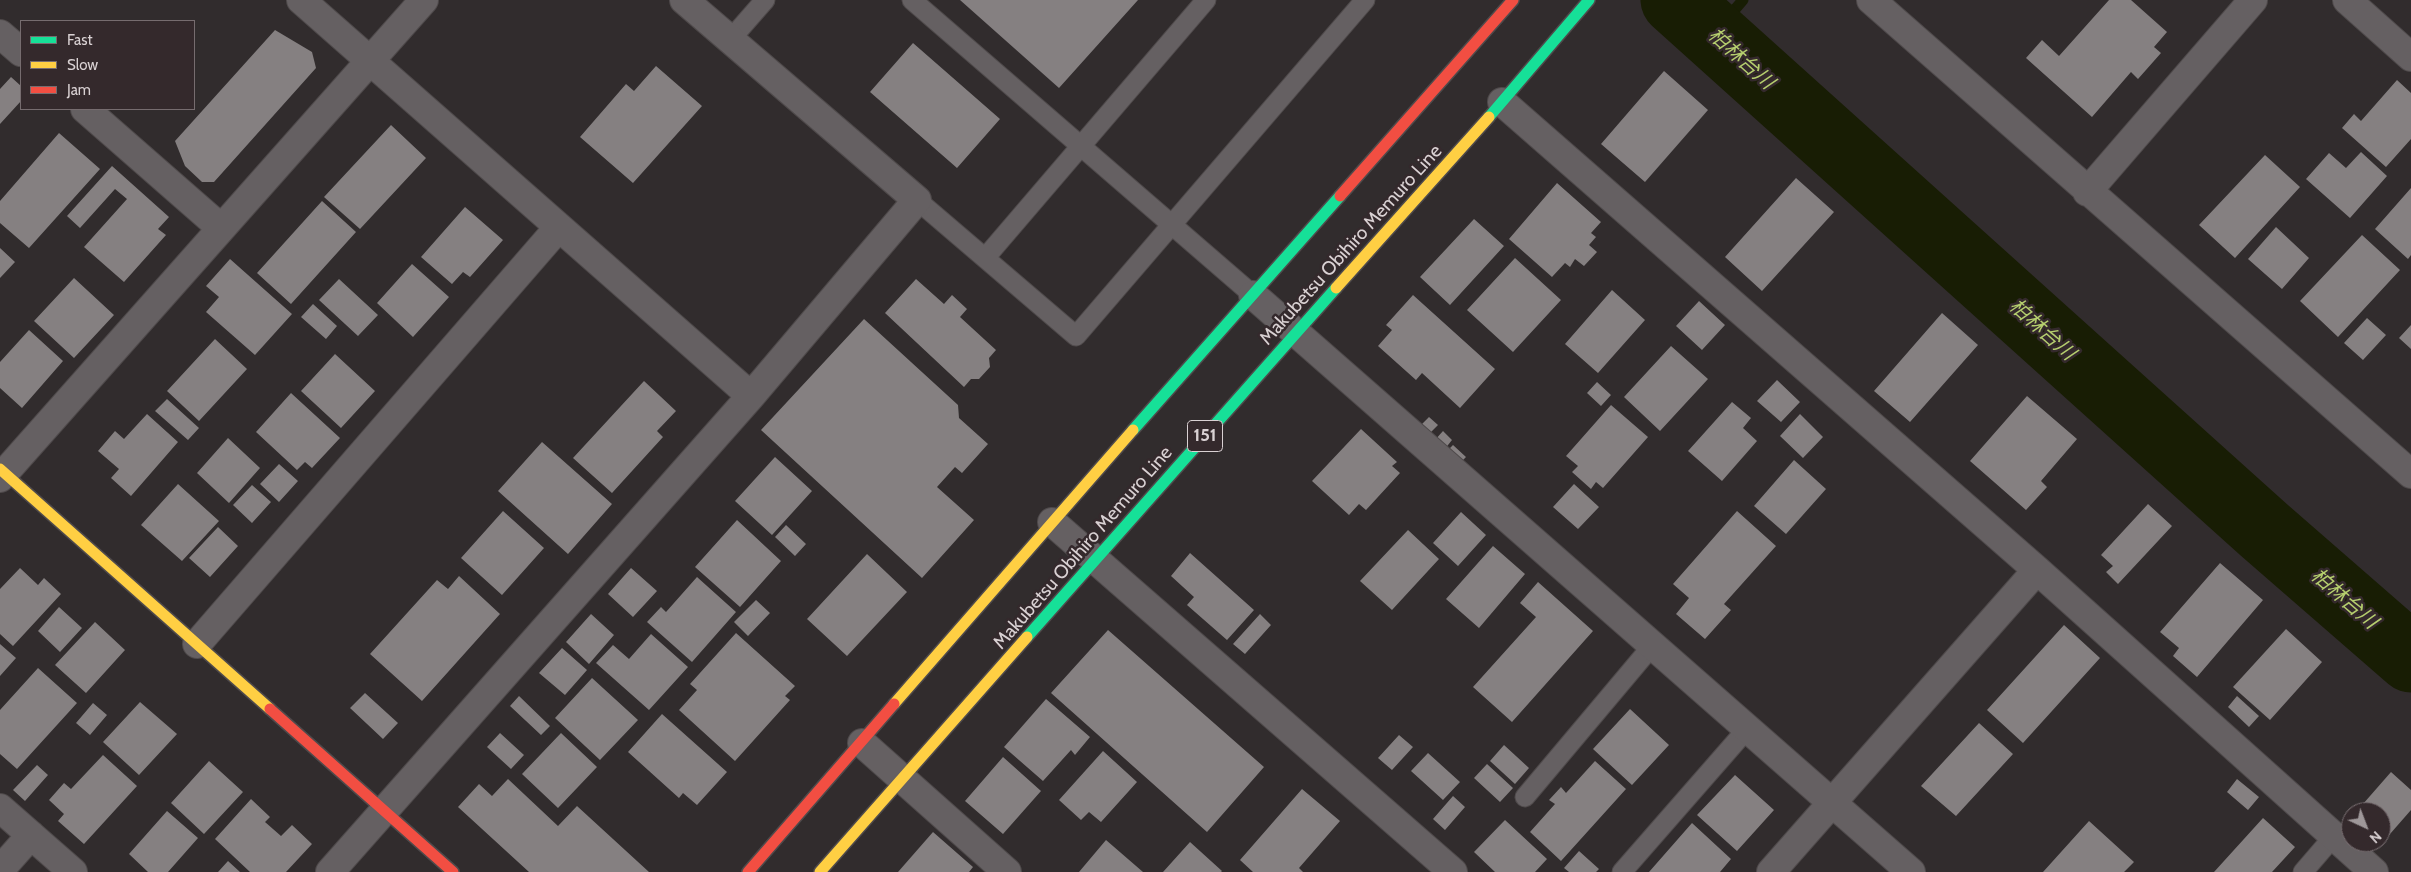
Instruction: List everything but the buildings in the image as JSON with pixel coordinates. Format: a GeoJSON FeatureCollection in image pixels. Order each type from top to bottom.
{"type":"FeatureCollection","features":[{"type":"Feature","properties":{"kind":"main road","name":"Makubetsu Obihiro Memuro Line"},"geometry":{"type":"LineString","coordinates":[[748,872],[1052,522],[1513,0]]}},
{"type":"Feature","properties":{"kind":"main road","name":"Makubetsu Obihiro Memuro Line"},"geometry":{"type":"LineString","coordinates":[[820,872],[1095,559],[1502,102],[1589,0]]}},
{"type":"Feature","properties":{"kind":"main road"},"geometry":{"type":"LineString","coordinates":[[2,473],[453,872]]}},
{"type":"Feature","properties":{"kind":"street"},"geometry":{"type":"LineString","coordinates":[[301,0],[751,396]]}},
{"type":"Feature","properties":{"kind":"street"},"geometry":{"type":"LineString","coordinates":[[2,473],[424,0]]}},
{"type":"Feature","properties":{"kind":"street"},"geometry":{"type":"LineString","coordinates":[[330,872],[751,396],[917,200],[684,0]]}},
{"type":"Feature","properties":{"kind":"street"},"geometry":{"type":"LineString","coordinates":[[1871,0],[2087,192],[2411,474]]}},
{"type":"Feature","properties":{"kind":"street"},"geometry":{"type":"LineString","coordinates":[[2087,192],[2253,0]]}},
{"type":"Feature","properties":{"kind":"street"},"geometry":{"type":"LineString","coordinates":[[2347,0],[2411,57]]}},
{"type":"Feature","properties":{"kind":"street"},"geometry":{"type":"LineString","coordinates":[[0,34],[20,51]]}},
{"type":"Feature","properties":{"kind":"street"},"geometry":{"type":"LineString","coordinates":[[1502,102],[2037,570],[2374,872]]}},
{"type":"Feature","properties":{"kind":"street"},"geometry":{"type":"LineString","coordinates":[[86,110],[221,228]]}},
{"type":"Feature","properties":{"kind":"street"},"geometry":{"type":"LineString","coordinates":[[197,644],[559,227]]}},
{"type":"Feature","properties":{"kind":"street"},"geometry":{"type":"LineString","coordinates":[[1253,295],[1911,872]]}},
{"type":"Feature","properties":{"kind":"street"},"geometry":{"type":"LineString","coordinates":[[1052,522],[1453,872]]}},
{"type":"Feature","properties":{"kind":"street"},"geometry":{"type":"LineString","coordinates":[[1771,872],[2037,570]]}},
{"type":"Feature","properties":{"kind":"street"},"geometry":{"type":"LineString","coordinates":[[862,743],[1007,872]]}},
{"type":"Feature","properties":{"kind":"street"},"geometry":{"type":"LineString","coordinates":[[0,808],[73,872]]}},
{"type":"Feature","properties":{"kind":"street"},"geometry":{"type":"LineString","coordinates":[[0,870],[31,835]]}},
{"type":"Feature","properties":{"kind":"lane"},"geometry":{"type":"LineString","coordinates":[[730,40],[765,0]]}},
{"type":"Feature","properties":{"kind":"lane"},"geometry":{"type":"LineString","coordinates":[[912,0],[1253,295]]}},
{"type":"Feature","properties":{"kind":"lane"},"geometry":{"type":"LineString","coordinates":[[985,258],[1206,0]]}},
{"type":"Feature","properties":{"kind":"lane"},"geometry":{"type":"LineString","coordinates":[[917,200],[1076,336],[1365,0]]}},
{"type":"Feature","properties":{"kind":"lane"},"geometry":{"type":"LineString","coordinates":[[1525,797],[1652,646]]}},
{"type":"Feature","properties":{"kind":"lane"},"geometry":{"type":"LineString","coordinates":[[1622,872],[1747,729]]}},
{"type":"Feature","properties":{"kind":"lane"},"geometry":{"type":"LineString","coordinates":[[2303,872],[2334,836]]}},
{"type":"Feature","properties":{"kind":"waterway","name":"柏林台川"},"geometry":{"type":"LineString","coordinates":[[1675,0],[2264,530],[2411,658]]}},
{"type":"Feature","properties":{"kind":"waterway"},"geometry":{"type":"LineString","coordinates":[[1719,38],[1731,14],[1743,0]]}},
{"type":"Feature","properties":{"kind":"traffic: fast"},"geometry":{"type":"LineString","coordinates":[[1489,117],[1589,0]]}},
{"type":"Feature","properties":{"kind":"traffic: fast"},"geometry":{"type":"LineString","coordinates":[[1133,430],[1340,196]]}},
{"type":"Feature","properties":{"kind":"traffic: fast"},"geometry":{"type":"LineString","coordinates":[[1027,637],[1336,288]]}},
{"type":"Feature","properties":{"kind":"traffic: slow"},"geometry":{"type":"LineString","coordinates":[[1336,288],[1489,117]]}},
{"type":"Feature","properties":{"kind":"traffic: slow"},"geometry":{"type":"LineString","coordinates":[[894,704],[1133,430]]}},
{"type":"Feature","properties":{"kind":"traffic: slow"},"geometry":{"type":"LineString","coordinates":[[0,469],[270,709]]}},
{"type":"Feature","properties":{"kind":"traffic: slow"},"geometry":{"type":"LineString","coordinates":[[820,872],[1027,637]]}},
{"type":"Feature","properties":{"kind":"traffic: jam"},"geometry":{"type":"LineString","coordinates":[[1340,196],[1513,0]]}},
{"type":"Feature","properties":{"kind":"traffic: jam"},"geometry":{"type":"LineString","coordinates":[[748,872],[894,704]]}},
{"type":"Feature","properties":{"kind":"traffic: jam"},"geometry":{"type":"LineString","coordinates":[[270,709],[453,872]]}}]}
